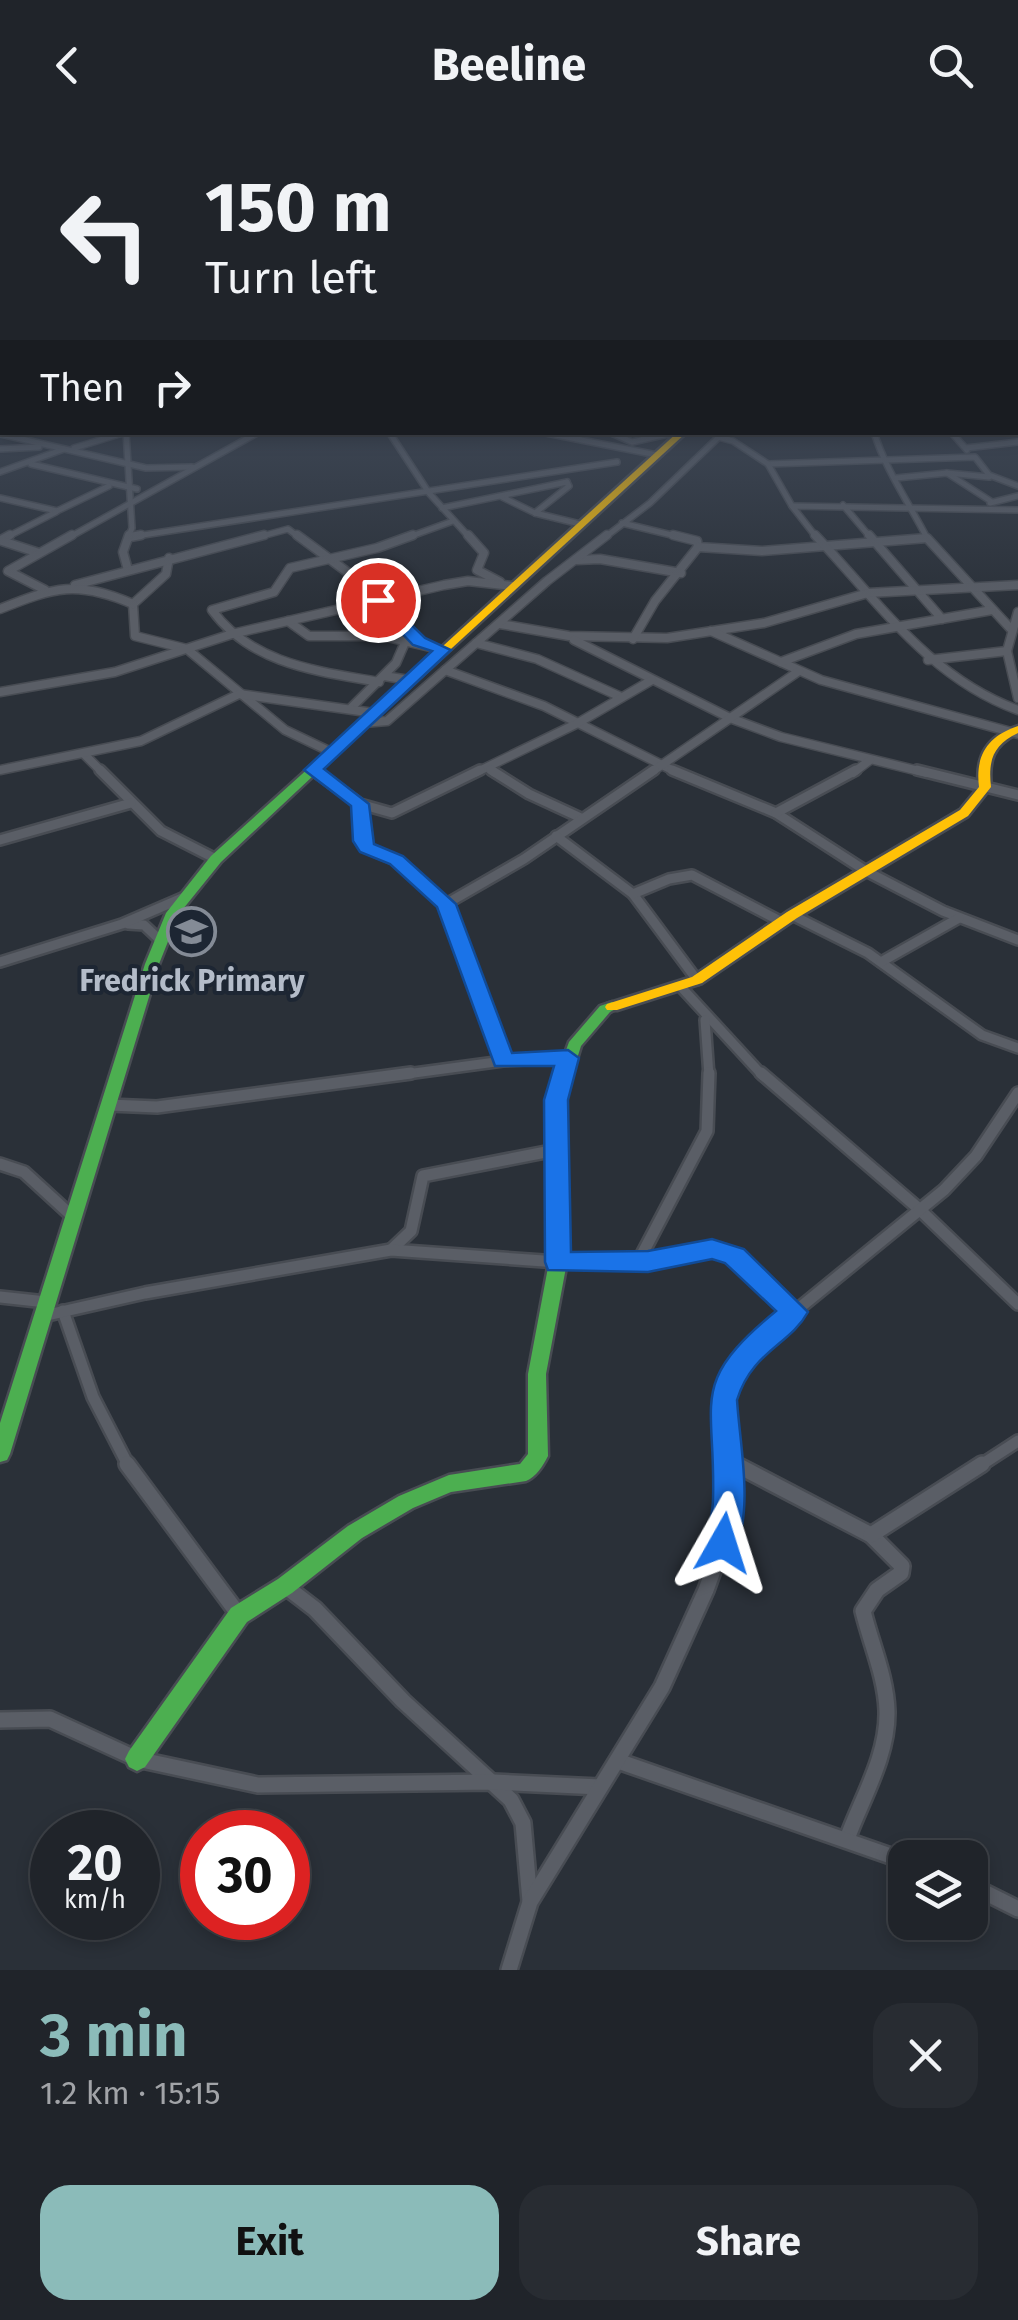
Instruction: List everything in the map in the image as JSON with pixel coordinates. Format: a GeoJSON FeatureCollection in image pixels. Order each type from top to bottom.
{"type":"FeatureCollection","features":[{"type":"Feature","properties":{"kind":"street"},"geometry":{"type":"LineString","coordinates":[[24,440],[158,470],[198,466]]}},
{"type":"Feature","properties":{"kind":"street"},"geometry":{"type":"LineString","coordinates":[[0,472],[99,440]]}},
{"type":"Feature","properties":{"kind":"street"},"geometry":{"type":"LineString","coordinates":[[127,440],[130,537],[122,552],[128,570]]}},
{"type":"Feature","properties":{"kind":"street"},"geometry":{"type":"LineString","coordinates":[[45,590],[8,570],[245,440]]}},
{"type":"Feature","properties":{"kind":"street"},"geometry":{"type":"LineString","coordinates":[[394,440],[429,492],[484,553],[477,570],[507,585]]}},
{"type":"Feature","properties":{"kind":"street"},"geometry":{"type":"LineString","coordinates":[[581,440],[657,455]]}},
{"type":"Feature","properties":{"kind":"street"},"geometry":{"type":"LineString","coordinates":[[617,440],[628,443],[643,440]]}},
{"type":"Feature","properties":{"kind":"street"},"geometry":{"type":"LineString","coordinates":[[0,1454],[72,1216],[161,941],[174,913],[216,859],[444,650],[507,585],[672,440]]}},
{"type":"Feature","properties":{"kind":"street"},"geometry":{"type":"LineString","coordinates":[[0,770],[141,741],[239,694],[351,708],[369,718],[387,721],[576,560],[650,503],[716,440]]}},
{"type":"Feature","properties":{"kind":"street"},"geometry":{"type":"LineString","coordinates":[[730,440],[768,464],[823,548],[843,563],[894,626],[928,660],[979,696],[1018,710]]}},
{"type":"Feature","properties":{"kind":"street"},"geometry":{"type":"LineString","coordinates":[[738,440],[738,444]]}},
{"type":"Feature","properties":{"kind":"street"},"geometry":{"type":"LineString","coordinates":[[877,440],[882,460],[896,478],[926,538],[1010,628]]}},
{"type":"Feature","properties":{"kind":"street"},"geometry":{"type":"LineString","coordinates":[[958,440],[993,478]]}},
{"type":"Feature","properties":{"kind":"street"},"geometry":{"type":"LineString","coordinates":[[966,448],[1018,442]]}},
{"type":"Feature","properties":{"kind":"street"},"geometry":{"type":"LineString","coordinates":[[0,449],[50,446]]}},
{"type":"Feature","properties":{"kind":"street"},"geometry":{"type":"LineString","coordinates":[[768,464],[975,458]]}},
{"type":"Feature","properties":{"kind":"street"},"geometry":{"type":"LineString","coordinates":[[930,459],[992,502]]}},
{"type":"Feature","properties":{"kind":"street"},"geometry":{"type":"LineString","coordinates":[[130,537],[617,462]]}},
{"type":"Feature","properties":{"kind":"street"},"geometry":{"type":"LineString","coordinates":[[31,464],[110,485],[153,491]]}},
{"type":"Feature","properties":{"kind":"street"},"geometry":{"type":"LineString","coordinates":[[896,478],[947,473],[993,478],[1018,486]]}},
{"type":"Feature","properties":{"kind":"street"},"geometry":{"type":"LineString","coordinates":[[442,508],[561,482],[569,484],[535,513]]}},
{"type":"Feature","properties":{"kind":"street"},"geometry":{"type":"LineString","coordinates":[[0,540],[110,485]]}},
{"type":"Feature","properties":{"kind":"street"},"geometry":{"type":"LineString","coordinates":[[977,506],[1018,496]]}},
{"type":"Feature","properties":{"kind":"street"},"geometry":{"type":"LineString","coordinates":[[502,497],[535,513],[580,524]]}},
{"type":"Feature","properties":{"kind":"street"},"geometry":{"type":"LineString","coordinates":[[0,498],[57,511]]}},
{"type":"Feature","properties":{"kind":"street"},"geometry":{"type":"LineString","coordinates":[[843,504],[942,619]]}},
{"type":"Feature","properties":{"kind":"street"},"geometry":{"type":"LineString","coordinates":[[792,506],[909,504],[1018,510]]}},
{"type":"Feature","properties":{"kind":"street"},"geometry":{"type":"LineString","coordinates":[[433,680],[382,679],[271,657],[232,634],[212,610],[274,592],[290,568],[331,561],[454,521]]}},
{"type":"Feature","properties":{"kind":"street"},"geometry":{"type":"LineString","coordinates":[[622,522],[696,541],[698,547]]}},
{"type":"Feature","properties":{"kind":"street"},"geometry":{"type":"LineString","coordinates":[[1,608],[45,590],[288,530],[378,600],[419,642]]}},
{"type":"Feature","properties":{"kind":"street"},"geometry":{"type":"LineString","coordinates":[[698,547],[823,548],[926,538]]}},
{"type":"Feature","properties":{"kind":"street"},"geometry":{"type":"LineString","coordinates":[[0,540],[39,553]]}},
{"type":"Feature","properties":{"kind":"street"},"geometry":{"type":"LineString","coordinates":[[633,640],[655,601],[698,547]]}},
{"type":"Feature","properties":{"kind":"street"},"geometry":{"type":"LineString","coordinates":[[169,558],[166,574],[133,604],[132,630],[138,639],[186,649],[285,730],[331,752]]}},
{"type":"Feature","properties":{"kind":"street"},"geometry":{"type":"LineString","coordinates":[[576,560],[681,573]]}},
{"type":"Feature","properties":{"kind":"street"},"geometry":{"type":"LineString","coordinates":[[0,692],[115,672],[232,634],[468,581],[507,585]]}},
{"type":"Feature","properties":{"kind":"street"},"geometry":{"type":"LineString","coordinates":[[75,585],[102,590],[133,604]]}},
{"type":"Feature","properties":{"kind":"street"},"geometry":{"type":"LineString","coordinates":[[471,624],[633,640],[764,623],[868,593],[1018,585]]}},
{"type":"Feature","properties":{"kind":"street"},"geometry":{"type":"LineString","coordinates":[[780,662],[838,639],[992,610]]}},
{"type":"Feature","properties":{"kind":"street"},"geometry":{"type":"LineString","coordinates":[[1018,612],[1010,628],[1007,650],[1018,698]]}},
{"type":"Feature","properties":{"kind":"street"},"geometry":{"type":"LineString","coordinates":[[288,621],[309,636],[369,634],[444,650]]}},
{"type":"Feature","properties":{"kind":"street"},"geometry":{"type":"LineString","coordinates":[[710,631],[799,671],[892,702],[1015,732]]}},
{"type":"Feature","properties":{"kind":"street"},"geometry":{"type":"LineString","coordinates":[[569,636],[730,718],[781,737],[1018,796]]}},
{"type":"Feature","properties":{"kind":"street"},"geometry":{"type":"LineString","coordinates":[[351,708],[396,663],[406,640]]}},
{"type":"Feature","properties":{"kind":"street"},"geometry":{"type":"LineString","coordinates":[[476,643],[538,659],[622,697]]}},
{"type":"Feature","properties":{"kind":"street"},"geometry":{"type":"LineString","coordinates":[[928,660],[1007,650]]}},
{"type":"Feature","properties":{"kind":"street"},"geometry":{"type":"LineString","coordinates":[[444,670],[522,697],[659,764],[776,813],[866,870],[960,918],[1018,940]]}},
{"type":"Feature","properties":{"kind":"street"},"geometry":{"type":"LineString","coordinates":[[446,904],[556,836],[799,671]]}},
{"type":"Feature","properties":{"kind":"street"},"geometry":{"type":"LineString","coordinates":[[313,770],[360,804],[392,813],[578,723],[652,680]]}},
{"type":"Feature","properties":{"kind":"street"},"geometry":{"type":"LineString","coordinates":[[137,1759],[239,1615],[286,1586],[355,1532],[406,1502],[449,1484],[526,1472],[533,1466],[538,1456],[536,1374],[558,1262],[560,1164],[556,1150],[556,1100],[568,1058],[592,1020],[605,1009],[689,984],[787,919],[964,813],[985,787],[983,754],[996,736],[1015,732]]}},
{"type":"Feature","properties":{"kind":"street"},"geometry":{"type":"LineString","coordinates":[[84,754],[161,832],[216,859]]}},
{"type":"Feature","properties":{"kind":"street"},"geometry":{"type":"LineString","coordinates":[[776,813],[848,776],[870,760]]}},
{"type":"Feature","properties":{"kind":"street"},"geometry":{"type":"LineString","coordinates":[[488,768],[529,794],[581,818]]}},
{"type":"Feature","properties":{"kind":"street"},"geometry":{"type":"LineString","coordinates":[[0,840],[131,803]]}},
{"type":"Feature","properties":{"kind":"street"},"geometry":{"type":"LineString","coordinates":[[360,804],[362,841],[367,848],[396,860],[446,904],[503,1061]]}},
{"type":"Feature","properties":{"kind":"street"},"geometry":{"type":"LineString","coordinates":[[556,836],[632,894],[689,984],[705,1019],[709,1059],[707,1132],[638,1262]]}},
{"type":"Feature","properties":{"kind":"street"},"geometry":{"type":"LineString","coordinates":[[632,894],[669,879],[692,875],[880,962],[982,1035],[1018,1048]]}},
{"type":"Feature","properties":{"kind":"street"},"geometry":{"type":"LineString","coordinates":[[0,962],[122,924],[187,896]]}},
{"type":"Feature","properties":{"kind":"street"},"geometry":{"type":"LineString","coordinates":[[880,962],[960,918]]}},
{"type":"Feature","properties":{"kind":"street"},"geometry":{"type":"LineString","coordinates":[[122,924],[144,925],[161,941]]}},
{"type":"Feature","properties":{"kind":"street"},"geometry":{"type":"LineString","coordinates":[[705,1019],[756,1071],[921,1211],[1018,1304]]}},
{"type":"Feature","properties":{"kind":"street"},"geometry":{"type":"LineString","coordinates":[[109,1105],[157,1107],[503,1061],[568,1058]]}},
{"type":"Feature","properties":{"kind":"street"},"geometry":{"type":"LineString","coordinates":[[509,1970],[530,1902],[662,1687],[706,1590],[723,1543],[728,1501],[722,1400],[728,1381],[754,1345],[921,1211],[976,1156],[1018,1093]]}},
{"type":"Feature","properties":{"kind":"street"},"geometry":{"type":"LineString","coordinates":[[391,1250],[411,1232],[415,1198],[423,1176],[556,1150]]}},
{"type":"Feature","properties":{"kind":"street"},"geometry":{"type":"LineString","coordinates":[[0,1164],[30,1172],[56,1206],[72,1216]]}},
{"type":"Feature","properties":{"kind":"street"},"geometry":{"type":"LineString","coordinates":[[0,1297],[63,1311],[391,1250],[558,1262],[638,1262],[696,1250],[734,1256],[794,1312]]}},
{"type":"Feature","properties":{"kind":"street"},"geometry":{"type":"LineString","coordinates":[[63,1311],[76,1354],[118,1449],[171,1527],[239,1615]]}},
{"type":"Feature","properties":{"kind":"street"},"geometry":{"type":"LineString","coordinates":[[871,1534],[1018,1441]]}},
{"type":"Feature","properties":{"kind":"street"},"geometry":{"type":"LineString","coordinates":[[727,1460],[871,1534],[902,1566],[901,1573],[877,1590],[863,1611],[880,1664],[888,1715],[874,1770],[846,1840]]}},
{"type":"Feature","properties":{"kind":"street"},"geometry":{"type":"LineString","coordinates":[[286,1586],[316,1609],[403,1701],[511,1800],[522,1823],[530,1902]]}},
{"type":"Feature","properties":{"kind":"street"},"geometry":{"type":"LineString","coordinates":[[0,1720],[50,1719],[137,1759],[258,1785],[493,1782],[600,1787]]}},
{"type":"Feature","properties":{"kind":"street"},"geometry":{"type":"LineString","coordinates":[[618,1761],[888,1855]]}},
{"type":"Feature","properties":{"kind":"street"},"geometry":{"type":"LineString","coordinates":[[988,1894],[1018,1909]]}},
{"type":"Feature","properties":{"kind":"traffic: fast"},"geometry":{"type":"LineString","coordinates":[[0,1454],[152,964],[173,913],[216,859],[325,759]]}},
{"type":"Feature","properties":{"kind":"traffic: fast"},"geometry":{"type":"LineString","coordinates":[[137,1759],[239,1615],[285,1586],[355,1532],[406,1502],[449,1484],[526,1472],[538,1456],[537,1374],[558,1262],[556,1100],[574,1045],[605,1009],[612,1007]]}},
{"type":"Feature","properties":{"kind":"traffic: slow"},"geometry":{"type":"LineString","coordinates":[[325,759],[674,440]]}},
{"type":"Feature","properties":{"kind":"traffic: slow"},"geometry":{"type":"LineString","coordinates":[[612,1007],[697,980],[792,915],[964,813],[985,787],[988,750],[999,738],[1018,729]]}},
{"type":"Feature","properties":{"kind":"place","name":"Fredrick Primary"},"geometry":{"type":"Point","coordinates":[192,932]}},
{"type":"Feature","properties":{"kind":"route"},"geometry":{"type":"LineString","coordinates":[[378,600],[419,642],[444,650],[313,770],[360,804],[362,841],[367,848],[396,860],[446,904],[503,1061],[568,1058],[556,1100],[556,1150],[560,1164],[558,1262],[648,1262],[712,1249],[734,1256],[794,1312],[740,1362],[722,1400],[728,1501],[723,1543]]}}]}
